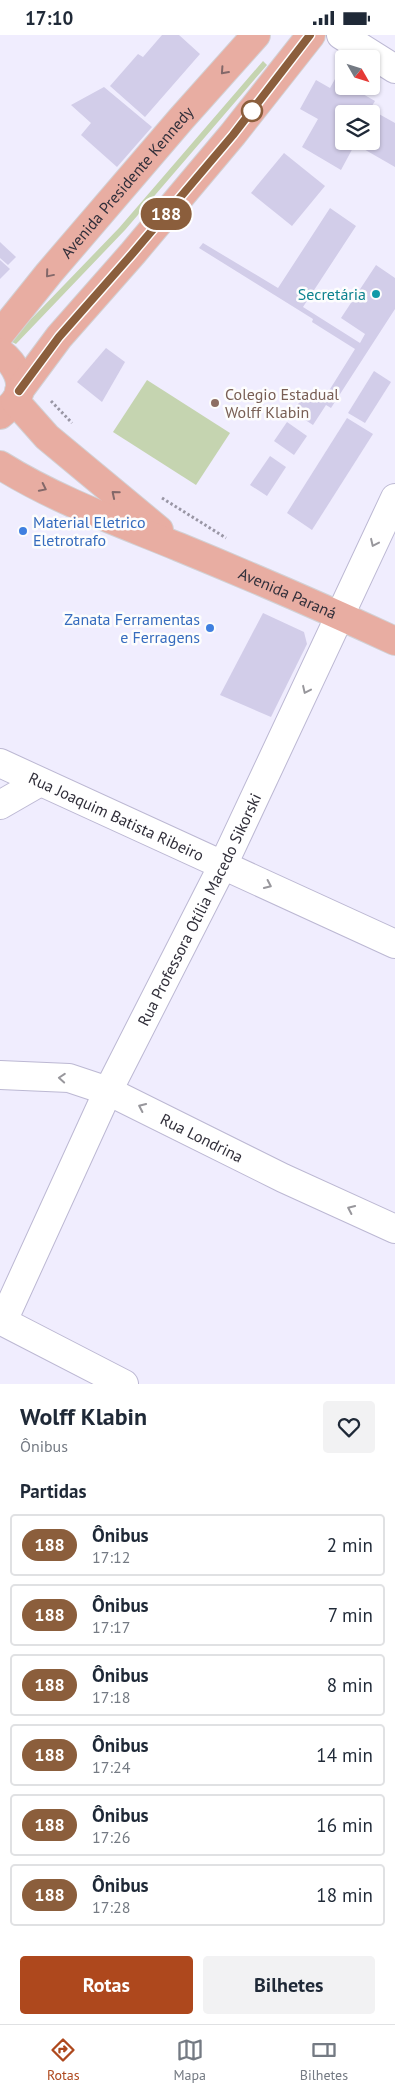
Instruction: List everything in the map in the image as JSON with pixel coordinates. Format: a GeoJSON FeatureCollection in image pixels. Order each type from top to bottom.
{"type":"FeatureCollection","features":[{"type":"Feature","properties":{"kind":"main road","name":"Avenida Presidente Kennedy"},"geometry":{"type":"LineString","coordinates":[[0,333],[169,133],[256,35]]}},
{"type":"Feature","properties":{"kind":"main road"},"geometry":{"type":"LineString","coordinates":[[11,403],[59,337],[233,135],[310,35]]}},
{"type":"Feature","properties":{"kind":"main road"},"geometry":{"type":"LineString","coordinates":[[0,352],[15,367],[20,381],[11,403]]}},
{"type":"Feature","properties":{"kind":"main road","name":"Avenida Paraná"},"geometry":{"type":"LineString","coordinates":[[11,403],[47,437],[180,547]]}},
{"type":"Feature","properties":{"kind":"main road","name":"Avenida Paraná"},"geometry":{"type":"LineString","coordinates":[[0,465],[19,477],[94,513],[180,547],[340,615],[395,641]]}},
{"type":"Feature","properties":{"kind":"street"},"geometry":{"type":"LineString","coordinates":[[341,35],[395,69]]}},
{"type":"Feature","properties":{"kind":"street","name":"Rua Professora Otília Macedo Sikorski"},"geometry":{"type":"LineString","coordinates":[[1,1320],[108,1091],[223,865],[395,499]]}},
{"type":"Feature","properties":{"kind":"street","name":"Rua Joaquim Batista Ribeiro"},"geometry":{"type":"LineString","coordinates":[[0,763],[395,943]]}},
{"type":"Feature","properties":{"kind":"street"},"geometry":{"type":"LineString","coordinates":[[0,805],[40,782]]}},
{"type":"Feature","properties":{"kind":"street","name":"Rua Londrina"},"geometry":{"type":"LineString","coordinates":[[0,1075],[69,1078],[108,1091],[283,1178],[395,1229]]}},
{"type":"Feature","properties":{"kind":"street"},"geometry":{"type":"LineString","coordinates":[[1,1320],[124,1384]]}},
{"type":"Feature","properties":{"kind":"path"},"geometry":{"type":"LineString","coordinates":[[47,397],[73,424]]}},
{"type":"Feature","properties":{"kind":"path"},"geometry":{"type":"LineString","coordinates":[[161,497],[192,518],[233,541]]}},
{"type":"Feature","properties":{"kind":"green space"},"geometry":{"type":"Polygon","coordinates":[[[263,61],[267,65],[125,230],[16,344],[10,341],[119,228],[263,61]]]}},
{"type":"Feature","properties":{"kind":"green space"},"geometry":{"type":"Polygon","coordinates":[[[147,380],[230,433],[196,485],[113,432],[147,380]]]}},
{"type":"Feature","properties":{"kind":"building"},"geometry":{"type":"Polygon","coordinates":[[[162,35],[179,35],[200,54],[145,117],[110,86],[138,54],[143,57],[162,35]]]}},
{"type":"Feature","properties":{"kind":"building"},"geometry":{"type":"Polygon","coordinates":[[[335,79],[335,95],[365,95],[375,101],[372,105],[335,105],[335,150],[352,150],[341,170],[302,147],[318,119],[300,109],[316,80],[330,88],[335,79]]]}},
{"type":"Feature","properties":{"kind":"building"},"geometry":{"type":"Polygon","coordinates":[[[104,87],[152,127],[117,167],[81,135],[91,123],[71,105],[104,87]]]}},
{"type":"Feature","properties":{"kind":"building"},"geometry":{"type":"Polygon","coordinates":[[[380,115],[395,123],[395,167],[365,150],[380,150],[380,115]]]}},
{"type":"Feature","properties":{"kind":"building"},"geometry":{"type":"Polygon","coordinates":[[[284,153],[325,186],[292,226],[251,193],[284,153]]]}},
{"type":"Feature","properties":{"kind":"building"},"geometry":{"type":"Polygon","coordinates":[[[330,208],[356,226],[303,307],[360,343],[365,334],[341,318],[376,265],[395,278],[395,309],[331,408],[326,405],[313,425],[293,412],[306,392],[322,402],[355,349],[312,322],[313,319],[199,248],[203,243],[278,288],[330,208]]]}},
{"type":"Feature","properties":{"kind":"building"},"geometry":{"type":"Polygon","coordinates":[[[0,242],[16,257],[8,265],[0,258],[0,242]]]}},
{"type":"Feature","properties":{"kind":"building"},"geometry":{"type":"Polygon","coordinates":[[[0,260],[10,269],[0,279],[0,260]]]}},
{"type":"Feature","properties":{"kind":"building"},"geometry":{"type":"Polygon","coordinates":[[[106,348],[125,362],[102,402],[77,382],[106,348]]]}},
{"type":"Feature","properties":{"kind":"building"},"geometry":{"type":"Polygon","coordinates":[[[374,371],[391,382],[365,423],[348,413],[374,371]]]}},
{"type":"Feature","properties":{"kind":"building"},"geometry":{"type":"Polygon","coordinates":[[[347,418],[373,434],[312,530],[287,513],[347,418]]]}},
{"type":"Feature","properties":{"kind":"building"},"geometry":{"type":"Polygon","coordinates":[[[287,422],[307,436],[294,455],[274,441],[287,422]]]}},
{"type":"Feature","properties":{"kind":"building"},"geometry":{"type":"Polygon","coordinates":[[[270,456],[286,467],[267,496],[250,485],[270,456]]]}},
{"type":"Feature","properties":{"kind":"building"},"geometry":{"type":"Polygon","coordinates":[[[263,613],[304,632],[307,644],[271,717],[220,695],[263,613]]]}},
{"type":"Feature","properties":{"kind":"bus line","name":"188"},"geometry":{"type":"LineString","coordinates":[[19,391],[59,337],[233,135],[310,35]]}},
{"type":"Feature","properties":{"kind":"place","name":"Secretária"},"geometry":{"type":"Point","coordinates":[376,294]}},
{"type":"Feature","properties":{"kind":"place","name":"Colegio Estadual Wolff Klabin"},"geometry":{"type":"Point","coordinates":[215,403]}},
{"type":"Feature","properties":{"kind":"place","name":"Material Eletrico Eletrotrafo"},"geometry":{"type":"Point","coordinates":[23,531]}},
{"type":"Feature","properties":{"kind":"place","name":"Zanata Ferramentas e Ferragens"},"geometry":{"type":"Point","coordinates":[210,628]}}]}
